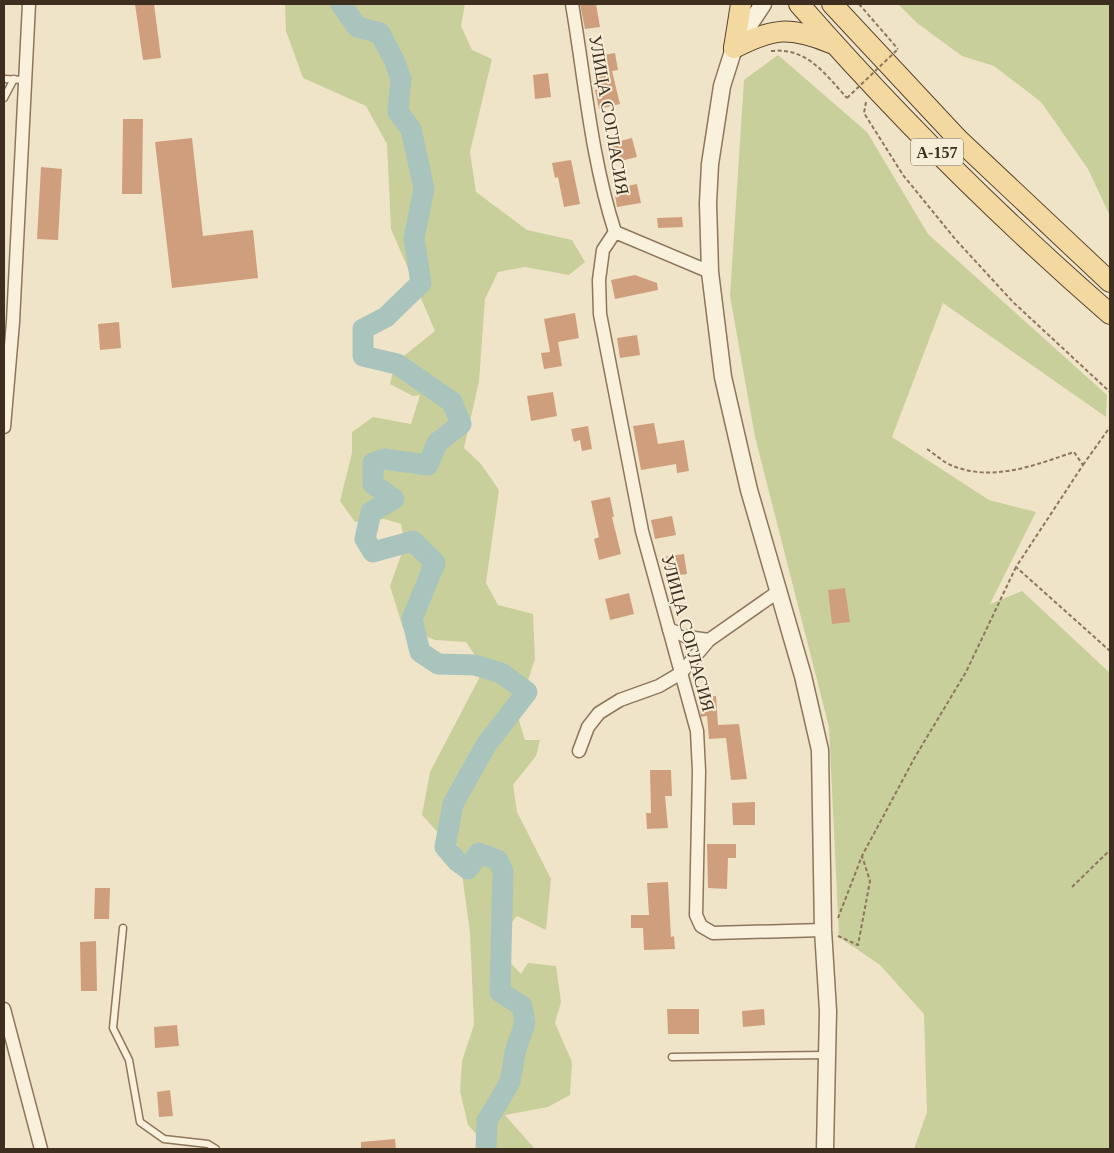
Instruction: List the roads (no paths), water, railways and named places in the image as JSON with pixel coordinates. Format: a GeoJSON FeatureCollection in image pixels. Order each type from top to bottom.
{"type":"FeatureCollection","features":[{"type":"Feature","properties":{"kind":"main road"},"geometry":{"type":"LineString","coordinates":[[734,48],[741,4]]}},
{"type":"Feature","properties":{"kind":"main road","name":"А-157"},"geometry":{"type":"LineString","coordinates":[[799,4],[868,82],[1043,255],[1110,314]]}},
{"type":"Feature","properties":{"kind":"main road","name":"А-157"},"geometry":{"type":"LineString","coordinates":[[832,4],[958,138],[1110,282]]}},
{"type":"Feature","properties":{"kind":"main road"},"geometry":{"type":"LineString","coordinates":[[734,48],[758,36],[780,31],[804,32],[835,45]]}},
{"type":"Feature","properties":{"kind":"street"},"geometry":{"type":"LineString","coordinates":[[4,427],[13,322],[20,80],[29,4]]}},
{"type":"Feature","properties":{"kind":"street","name":"УЛИЦА СОГЛАСИЯ"},"geometry":{"type":"LineString","coordinates":[[572,4],[592,131],[606,202],[615,232],[602,250],[599,280],[600,314],[642,531],[697,732],[699,771],[696,915],[701,926],[712,933],[829,928]]}},
{"type":"Feature","properties":{"kind":"street"},"geometry":{"type":"LineString","coordinates":[[763,4],[734,48],[722,86],[710,164],[708,203],[710,272],[723,377],[750,490],[803,676],[820,750],[829,928],[824,954],[828,1011],[825,1149]]}},
{"type":"Feature","properties":{"kind":"street"},"geometry":{"type":"LineString","coordinates":[[615,232],[710,272]]}},
{"type":"Feature","properties":{"kind":"street"},"geometry":{"type":"LineString","coordinates":[[579,751],[588,727],[599,713],[620,700],[658,686],[682,673],[709,640],[779,591]]}},
{"type":"Feature","properties":{"kind":"street"},"geometry":{"type":"LineString","coordinates":[[669,630],[687,637],[709,640]]}},
{"type":"Feature","properties":{"kind":"street"},"geometry":{"type":"LineString","coordinates":[[4,1009],[42,1149]]}},
{"type":"Feature","properties":{"kind":"lane"},"geometry":{"type":"LineString","coordinates":[[4,79],[20,80]]}},
{"type":"Feature","properties":{"kind":"lane"},"geometry":{"type":"LineString","coordinates":[[4,98],[20,80]]}},
{"type":"Feature","properties":{"kind":"lane"},"geometry":{"type":"LineString","coordinates":[[123,928],[113,1028],[129,1060],[140,1122],[164,1139],[208,1144],[216,1149]]}},
{"type":"Feature","properties":{"kind":"lane"},"geometry":{"type":"LineString","coordinates":[[672,1057],[828,1055]]}},
{"type":"Feature","properties":{"kind":"waterway"},"geometry":{"type":"LineString","coordinates":[[341,4],[357,27],[380,33],[395,62],[401,79],[398,112],[411,129],[424,189],[414,238],[421,283],[386,317],[363,329],[363,356],[397,364],[452,402],[461,424],[437,443],[428,465],[384,459],[373,463],[373,484],[394,499],[371,512],[365,539],[373,552],[413,541],[435,563],[412,619],[420,652],[438,664],[475,665],[501,673],[527,692],[486,745],[453,804],[445,847],[457,861],[468,869],[479,853],[498,860],[503,872],[500,992],[522,1006],[525,1023],[515,1052],[510,1082],[487,1121],[486,1149]]}}]}
